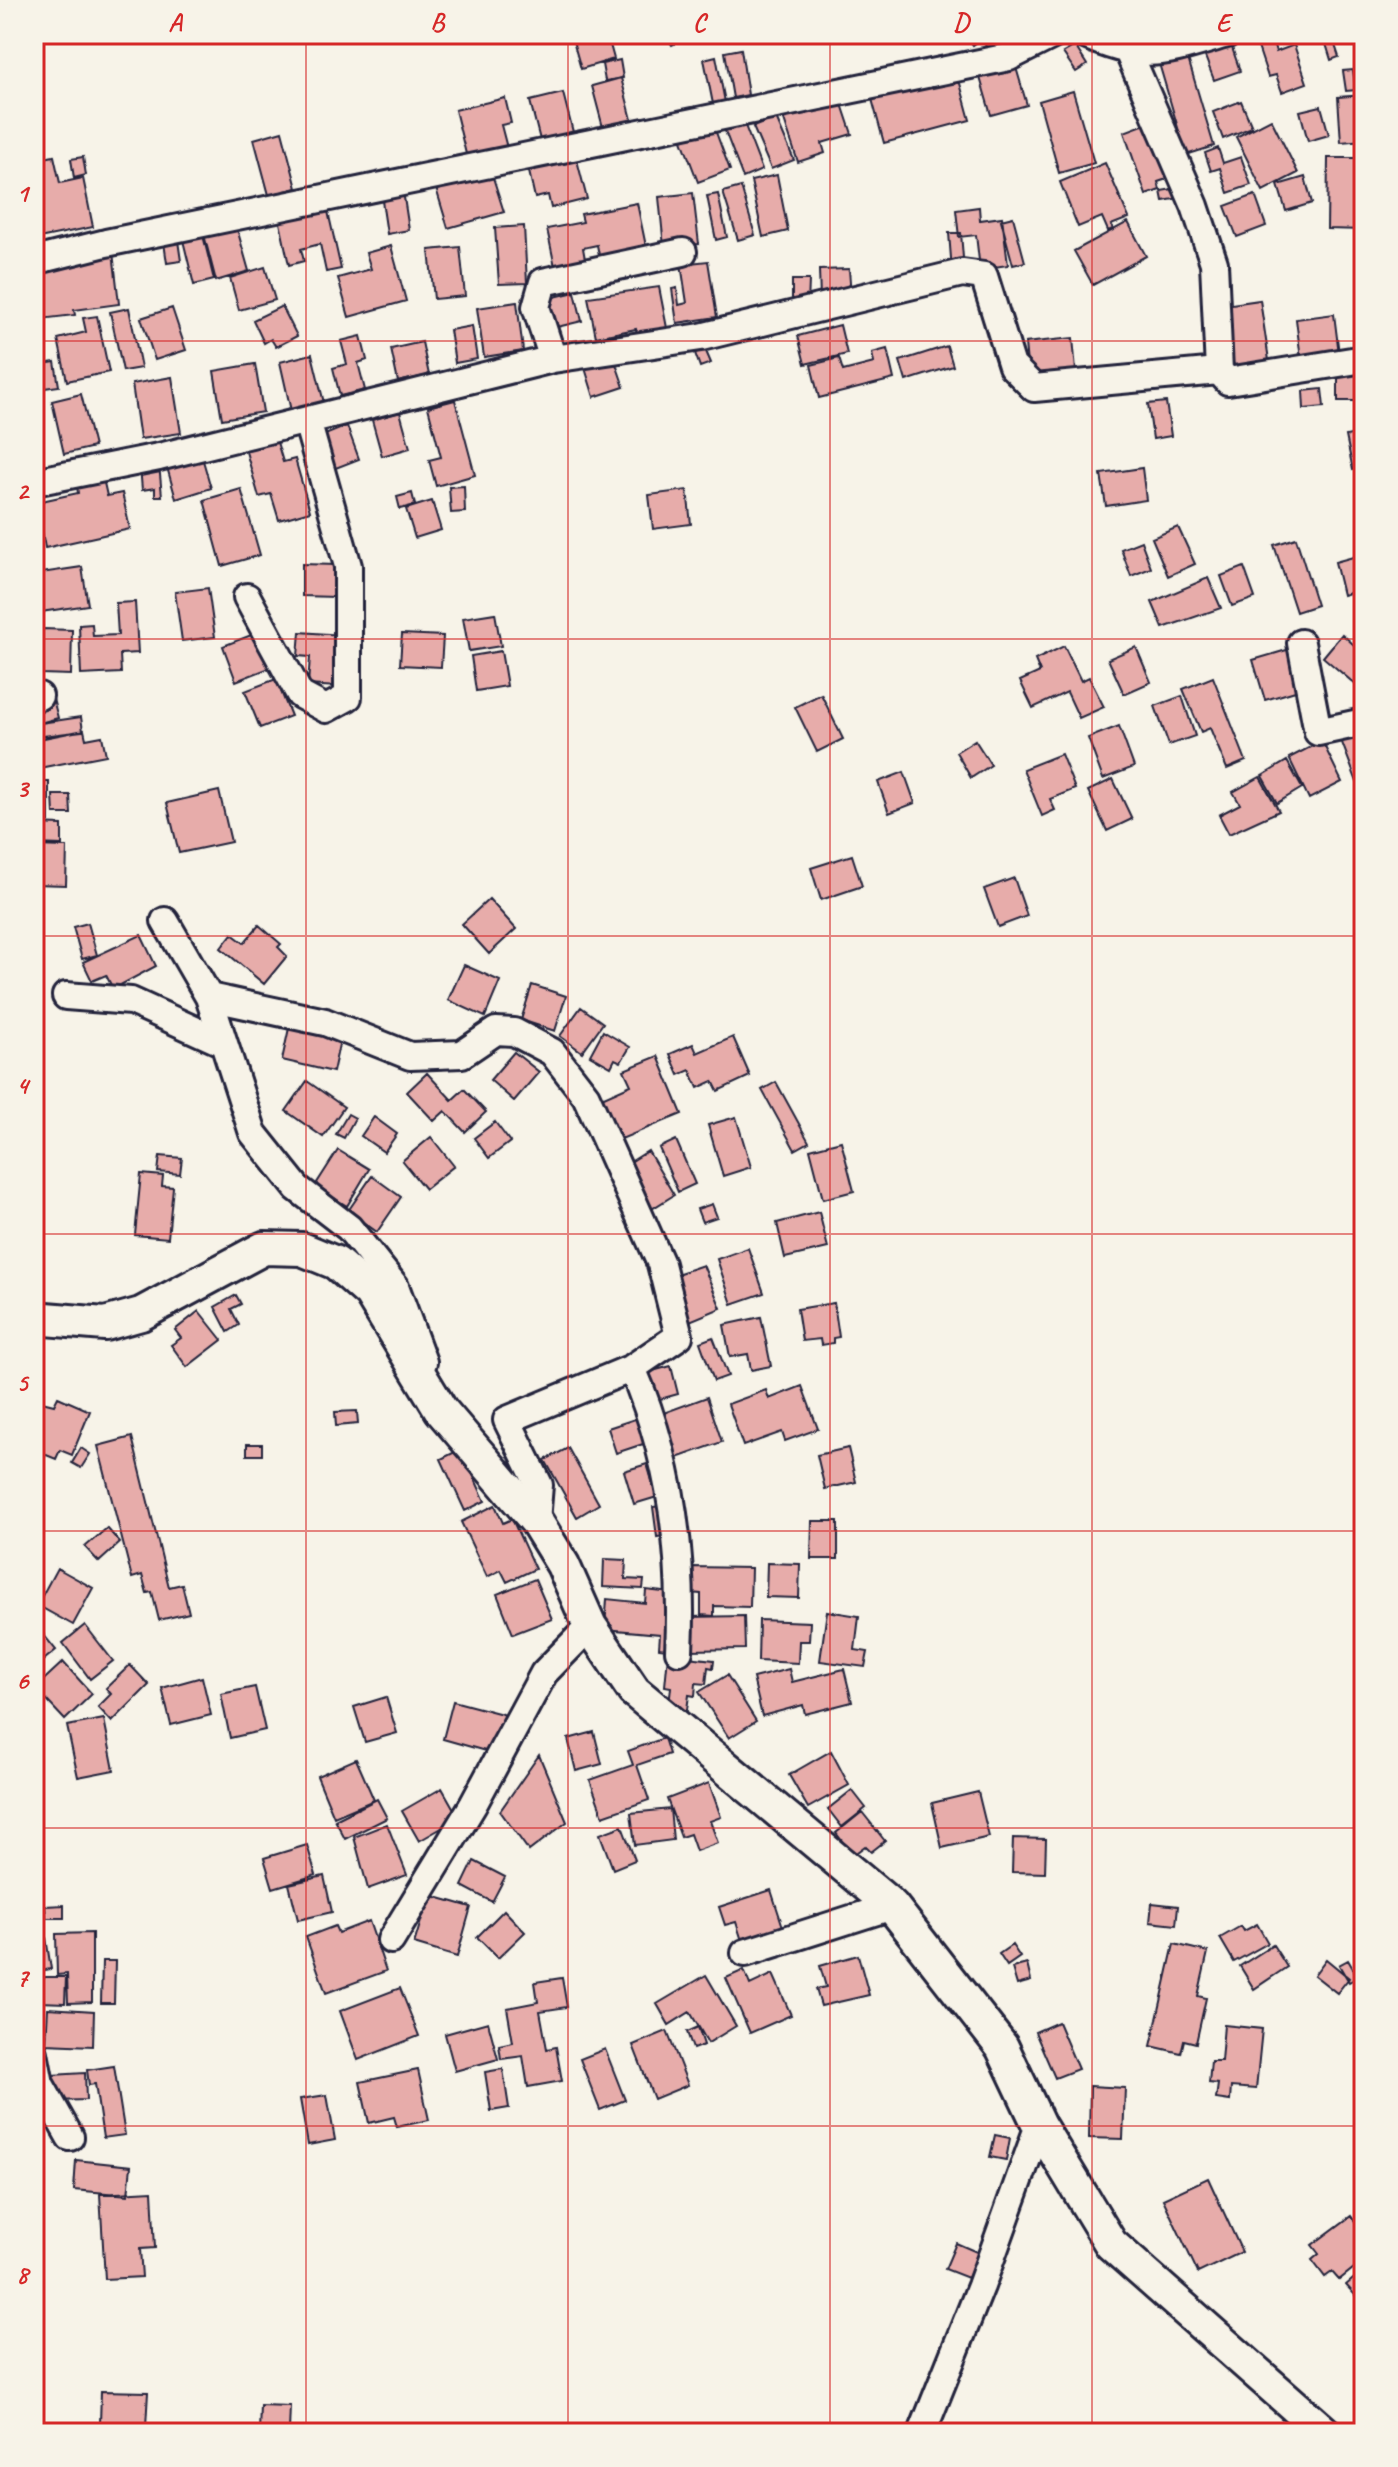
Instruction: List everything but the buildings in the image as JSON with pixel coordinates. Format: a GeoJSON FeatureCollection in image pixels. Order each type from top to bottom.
{"type":"FeatureCollection","features":[{"type":"Feature","properties":{"kind":"main road"},"geometry":{"type":"LineString","coordinates":[[34,1318],[105,1324],[141,1314],[264,1248],[302,1249],[336,1263],[370,1293],[441,1410],[536,1521],[563,1565],[590,1626],[634,1691],[892,1906],[1002,2047],[1039,2125],[1111,2244],[1325,2433]]}},
{"type":"Feature","properties":{"kind":"street"},"geometry":{"type":"LineString","coordinates":[[34,261],[106,243],[1009,57],[1055,34]]}},
{"type":"Feature","properties":{"kind":"street"},"geometry":{"type":"LineString","coordinates":[[1083,34],[1116,49],[1156,54],[1227,34]]}},
{"type":"Feature","properties":{"kind":"street"},"geometry":{"type":"LineString","coordinates":[[1128,51],[1195,206],[1214,263],[1219,371],[1228,381],[1364,359]]}},
{"type":"Feature","properties":{"kind":"street"},"geometry":{"type":"LineString","coordinates":[[553,359],[536,307],[543,282],[683,252]]}},
{"type":"Feature","properties":{"kind":"street"},"geometry":{"type":"LineString","coordinates":[[34,482],[307,421],[553,359],[701,337],[962,273],[984,276],[1012,366],[1034,388],[1219,371]]}},
{"type":"Feature","properties":{"kind":"street"},"geometry":{"type":"LineString","coordinates":[[247,597],[300,695],[326,709],[348,697],[348,566],[307,421]]}},
{"type":"Feature","properties":{"kind":"street"},"geometry":{"type":"LineString","coordinates":[[1301,643],[1318,732],[1364,722]]}},
{"type":"Feature","properties":{"kind":"street"},"geometry":{"type":"LineString","coordinates":[[165,921],[209,997],[253,1133],[297,1188],[349,1228],[395,1286],[441,1410]]}},
{"type":"Feature","properties":{"kind":"street"},"geometry":{"type":"LineString","coordinates":[[66,996],[131,1001],[223,1043]]}},
{"type":"Feature","properties":{"kind":"street"},"geometry":{"type":"LineString","coordinates":[[209,997],[325,1022],[410,1056],[462,1054],[496,1031],[514,1032],[552,1052],[586,1096],[661,1264],[679,1336],[632,1368],[507,1420],[539,1485],[536,1521]]}},
{"type":"Feature","properties":{"kind":"street"},"geometry":{"type":"LineString","coordinates":[[632,1368],[654,1421],[673,1506],[681,1575],[679,1651]]}},
{"type":"Feature","properties":{"kind":"street"},"geometry":{"type":"LineString","coordinates":[[391,1940],[473,1805],[544,1673],[590,1626]]}},
{"type":"Feature","properties":{"kind":"street"},"geometry":{"type":"LineString","coordinates":[[745,1953],[892,1906]]}},
{"type":"Feature","properties":{"kind":"street"},"geometry":{"type":"LineString","coordinates":[[34,2053],[40,2084],[70,2137]]}},
{"type":"Feature","properties":{"kind":"street"},"geometry":{"type":"LineString","coordinates":[[922,2433],[1039,2125]]}}]}
